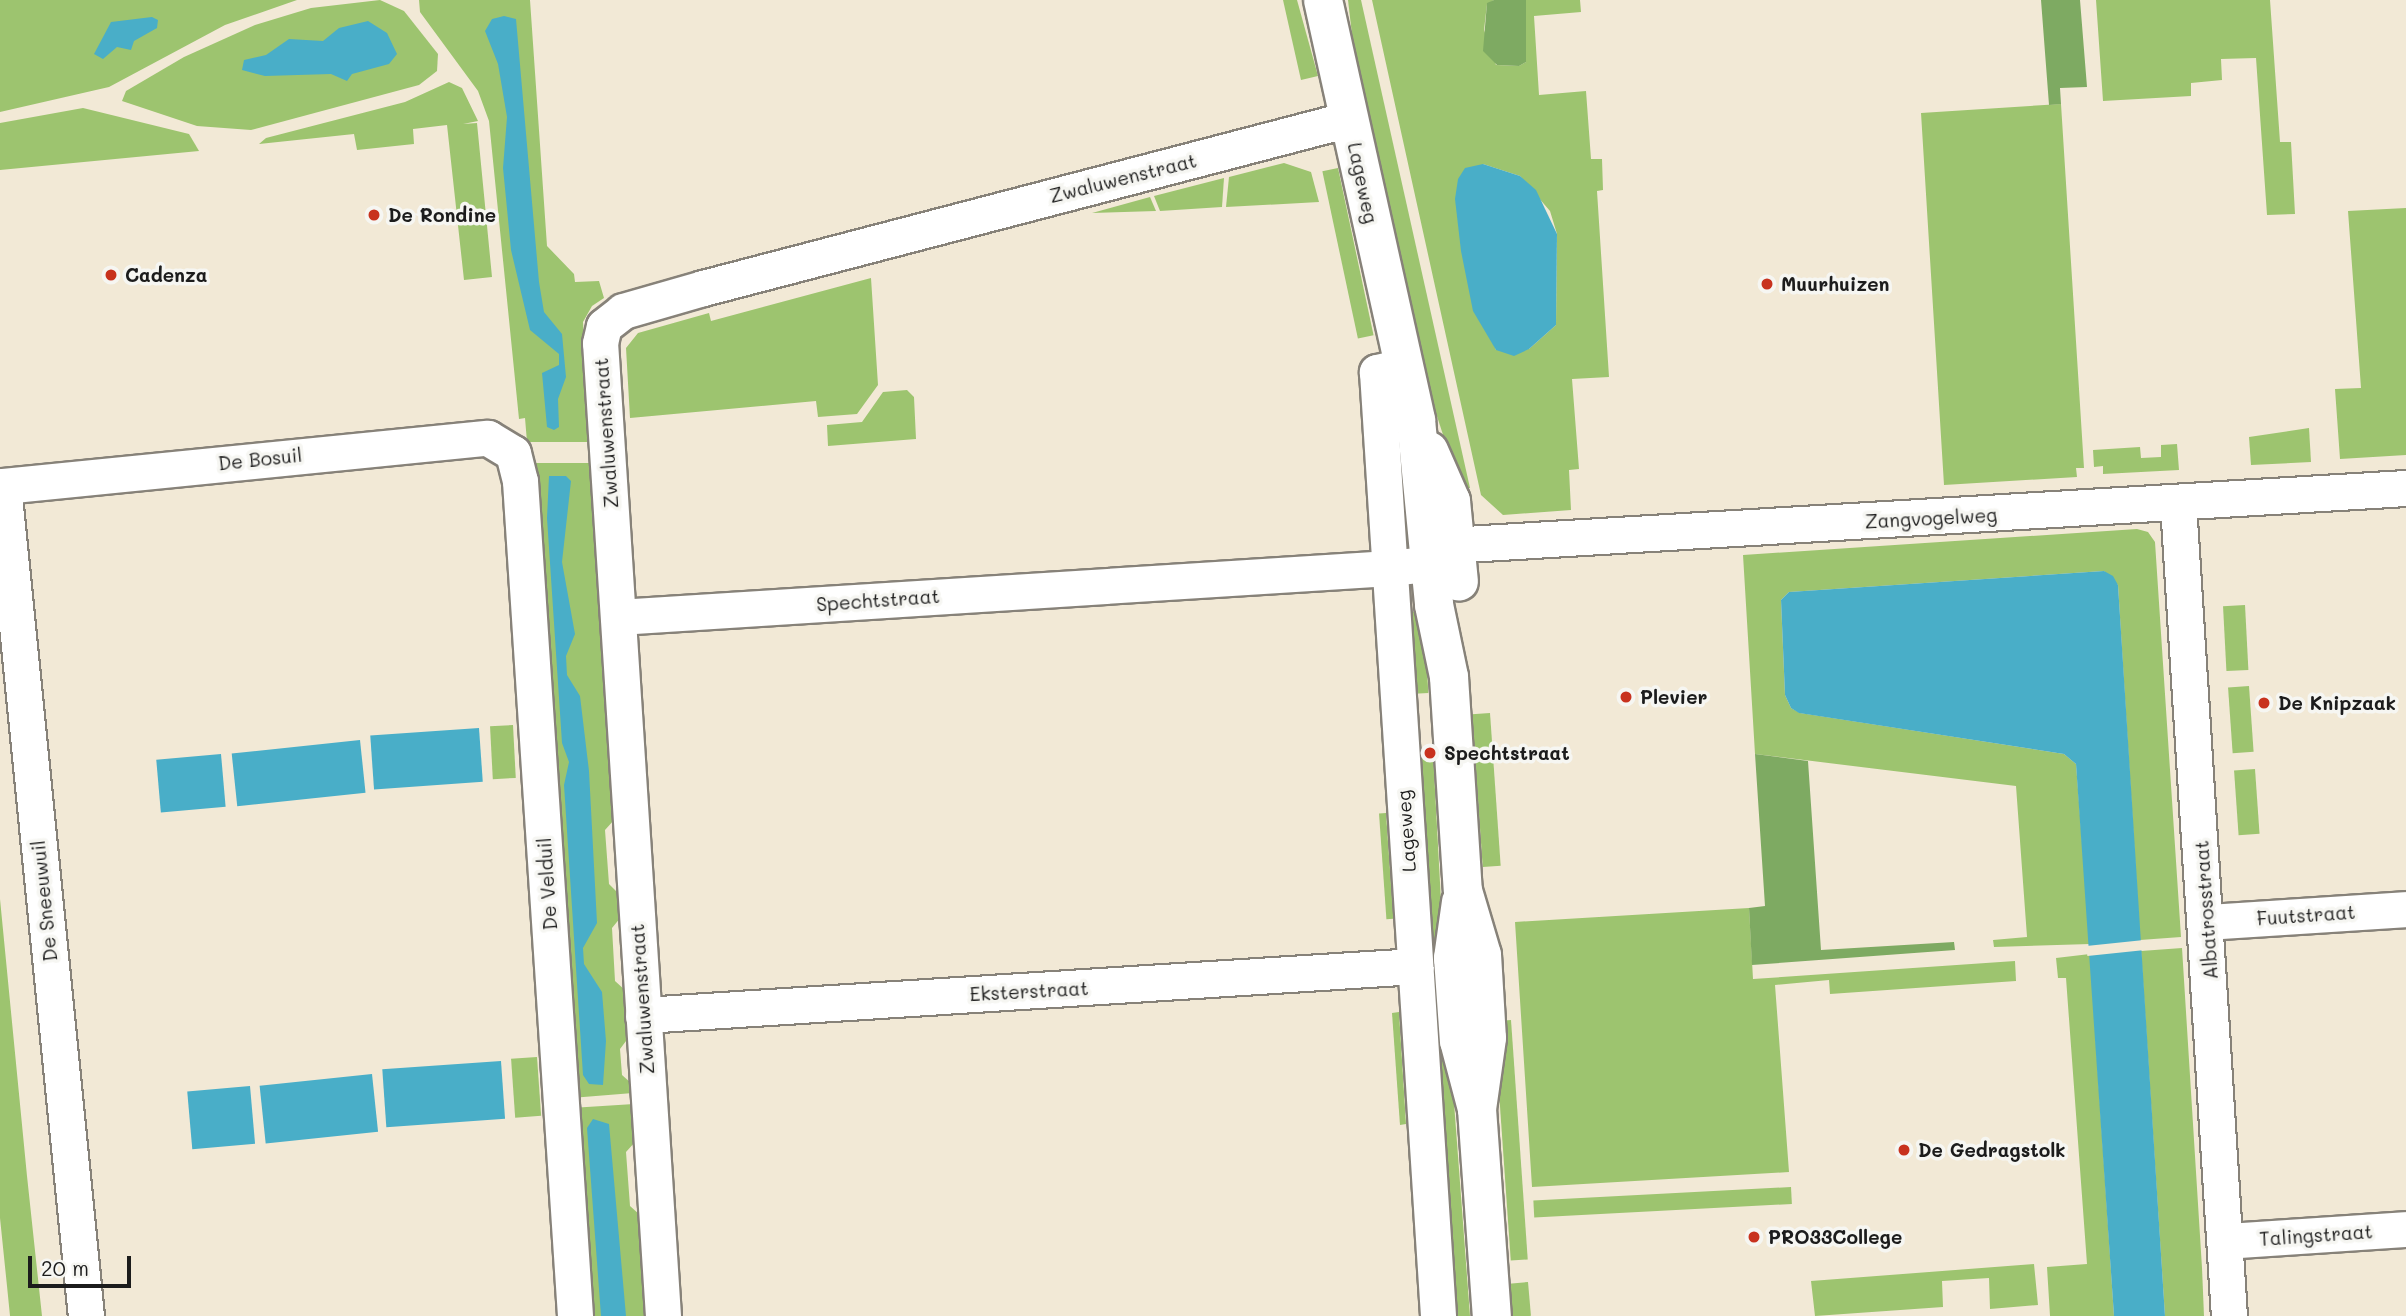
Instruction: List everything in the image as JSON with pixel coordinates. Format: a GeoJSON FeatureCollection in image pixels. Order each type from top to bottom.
{"type":"FeatureCollection","features":[{"type":"Feature","properties":{"kind":"street","name":"Lageweg"},"geometry":{"type":"LineString","coordinates":[[1323,0],[1443,554],[1434,605],[1448,677],[1463,891],[1452,958],[1458,1041],[1477,1109],[1492,1316]]}},
{"type":"Feature","properties":{"kind":"street","name":"Zwaluwenstraat"},"geometry":{"type":"LineString","coordinates":[[663,1316],[600,344],[608,319],[703,288],[1349,119]]}},
{"type":"Feature","properties":{"kind":"street","name":"Lageweg"},"geometry":{"type":"LineString","coordinates":[[1403,366],[1377,372],[1438,1316]]}},
{"type":"Feature","properties":{"kind":"street","name":"De Bosuil"},"geometry":{"type":"LineString","coordinates":[[3,485],[471,439],[494,440],[513,453]]}},
{"type":"Feature","properties":{"kind":"street","name":"De Velduil"},"geometry":{"type":"LineString","coordinates":[[513,453],[522,508],[575,1316]]}},
{"type":"Feature","properties":{"kind":"street","name":"De Sneeuwuil"},"geometry":{"type":"LineString","coordinates":[[3,485],[86,1316]]}},
{"type":"Feature","properties":{"kind":"street","name":"Zangvogelweg"},"geometry":{"type":"LineString","coordinates":[[1443,554],[1487,542],[2178,504],[2406,488]]}},
{"type":"Feature","properties":{"kind":"street","name":"Albatrosstraat"},"geometry":{"type":"LineString","coordinates":[[2178,504],[2207,922],[2229,1316]]}},
{"type":"Feature","properties":{"kind":"street","name":"Spechtstraat"},"geometry":{"type":"LineString","coordinates":[[618,617],[1389,568],[1443,554]]}},
{"type":"Feature","properties":{"kind":"street","name":"Fuutstraat"},"geometry":{"type":"LineString","coordinates":[[2207,922],[2406,909]]}},
{"type":"Feature","properties":{"kind":"street","name":"Eksterstraat"},"geometry":{"type":"LineString","coordinates":[[643,1015],[1415,966]]}},
{"type":"Feature","properties":{"kind":"street","name":"Talingstraat"},"geometry":{"type":"LineString","coordinates":[[2226,1241],[2406,1229]]}},
{"type":"Feature","properties":{"kind":"green space"},"geometry":{"type":"Polygon","coordinates":[[[0,0],[297,0],[225,25],[109,87],[0,112],[0,0]]]}},
{"type":"Feature","properties":{"kind":"green space"},"geometry":{"type":"Polygon","coordinates":[[[380,0],[404,11],[438,54],[437,71],[419,85],[251,130],[197,126],[122,101],[126,91],[184,57],[255,25],[311,8],[380,0]]]}},
{"type":"Feature","properties":{"kind":"green space"},"geometry":{"type":"Polygon","coordinates":[[[419,0],[530,0],[547,246],[574,274],[575,282],[599,281],[604,298],[592,306],[583,322],[590,442],[527,442],[525,418],[519,419],[489,121],[478,91],[420,12],[419,0]]]}},
{"type":"Feature","properties":{"kind":"green space"},"geometry":{"type":"Polygon","coordinates":[[[1283,0],[1297,0],[1318,76],[1301,80],[1283,0]]]}},
{"type":"Feature","properties":{"kind":"green space"},"geometry":{"type":"Polygon","coordinates":[[[1348,0],[1361,0],[1470,488],[1461,490],[1433,404],[1353,43],[1348,0]]]}},
{"type":"Feature","properties":{"kind":"green space"},"geometry":{"type":"Polygon","coordinates":[[[1372,0],[1494,0],[1487,4],[1484,30],[1496,65],[1519,66],[1526,62],[1526,0],[1580,0],[1581,12],[1534,16],[1539,95],[1586,91],[1591,159],[1602,159],[1603,190],[1597,191],[1609,377],[1572,379],[1579,469],[1569,470],[1571,510],[1503,515],[1481,495],[1372,0]],[[1483,164],[1492,340],[1496,350],[1529,349],[1556,325],[1557,234],[1550,211],[1520,176],[1483,164]]]}},
{"type":"Feature","properties":{"kind":"green space"},"geometry":{"type":"Polygon","coordinates":[[[1494,0],[1526,0],[1526,62],[1519,66],[1497,65],[1483,51],[1487,3],[1494,0]]]}},
{"type":"Feature","properties":{"kind":"green space"},"geometry":{"type":"Polygon","coordinates":[[[2041,0],[2080,0],[2087,87],[2060,88],[2061,104],[2049,105],[2041,0]]]}},
{"type":"Feature","properties":{"kind":"green space"},"geometry":{"type":"Polygon","coordinates":[[[2096,0],[2270,0],[2280,142],[2291,142],[2295,214],[2267,215],[2256,58],[2221,59],[2222,80],[2191,83],[2191,96],[2103,101],[2096,0]]]}},
{"type":"Feature","properties":{"kind":"green space"},"geometry":{"type":"Polygon","coordinates":[[[449,82],[462,88],[478,121],[463,124],[477,123],[492,277],[464,280],[447,125],[413,129],[414,144],[357,150],[354,134],[259,144],[266,138],[405,102],[449,82]]]}},
{"type":"Feature","properties":{"kind":"green space"},"geometry":{"type":"Polygon","coordinates":[[[2061,104],[2084,468],[2076,468],[2077,477],[1944,485],[1921,113],[2061,104]]]}},
{"type":"Feature","properties":{"kind":"green space"},"geometry":{"type":"Polygon","coordinates":[[[83,108],[189,134],[199,151],[0,170],[0,123],[83,108]]]}},
{"type":"Feature","properties":{"kind":"green space"},"geometry":{"type":"Polygon","coordinates":[[[1284,163],[1311,172],[1319,202],[1226,207],[1229,177],[1284,163]]]}},
{"type":"Feature","properties":{"kind":"green space"},"geometry":{"type":"Polygon","coordinates":[[[1338,168],[1374,335],[1358,339],[1322,171],[1338,168]]]}},
{"type":"Feature","properties":{"kind":"green space"},"geometry":{"type":"Polygon","coordinates":[[[1224,178],[1222,207],[1160,211],[1154,196],[1224,178]]]}},
{"type":"Feature","properties":{"kind":"green space"},"geometry":{"type":"Polygon","coordinates":[[[1150,197],[1156,211],[1092,213],[1150,197]]]}},
{"type":"Feature","properties":{"kind":"green space"},"geometry":{"type":"Polygon","coordinates":[[[2406,208],[2406,455],[2340,459],[2335,389],[2361,388],[2348,211],[2406,208]]]}},
{"type":"Feature","properties":{"kind":"green space"},"geometry":{"type":"Polygon","coordinates":[[[871,278],[878,385],[857,414],[818,417],[816,401],[630,418],[626,348],[638,333],[709,313],[711,321],[871,278]]]}},
{"type":"Feature","properties":{"kind":"green space"},"geometry":{"type":"Polygon","coordinates":[[[907,390],[914,397],[916,439],[828,446],[827,425],[862,422],[883,392],[907,390]]]}},
{"type":"Feature","properties":{"kind":"green space"},"geometry":{"type":"Polygon","coordinates":[[[2309,428],[2311,462],[2251,465],[2249,437],[2309,428]]]}},
{"type":"Feature","properties":{"kind":"green space"},"geometry":{"type":"Polygon","coordinates":[[[2177,444],[2179,470],[2103,474],[2103,466],[2094,467],[2093,450],[2140,447],[2141,458],[2161,457],[2161,445],[2177,444]]]}},
{"type":"Feature","properties":{"kind":"green space"},"geometry":{"type":"Polygon","coordinates":[[[529,463],[591,463],[614,820],[605,830],[609,884],[619,894],[621,917],[612,928],[615,981],[626,991],[629,1037],[620,1049],[622,1075],[631,1083],[633,1093],[571,1098],[529,463]]]}},
{"type":"Feature","properties":{"kind":"green space"},"geometry":{"type":"Polygon","coordinates":[[[2137,529],[2148,532],[2155,542],[2181,937],[2140,940],[2118,585],[2104,571],[1789,592],[1781,600],[1785,695],[1791,708],[1800,713],[2064,754],[2076,764],[2090,944],[1994,947],[1993,940],[2027,937],[2016,786],[1755,754],[1743,555],[2137,529]]]}},
{"type":"Feature","properties":{"kind":"green space"},"geometry":{"type":"Polygon","coordinates":[[[2245,605],[2248,670],[2226,671],[2223,606],[2245,605]]]}},
{"type":"Feature","properties":{"kind":"green space"},"geometry":{"type":"Polygon","coordinates":[[[1424,611],[1428,693],[1409,694],[1405,612],[1424,611]]]}},
{"type":"Feature","properties":{"kind":"green space"},"geometry":{"type":"Polygon","coordinates":[[[2249,686],[2254,752],[2233,753],[2228,687],[2249,686]]]}},
{"type":"Feature","properties":{"kind":"green space"},"geometry":{"type":"Polygon","coordinates":[[[1490,713],[1501,866],[1483,867],[1472,714],[1490,713]]]}},
{"type":"Feature","properties":{"kind":"green space"},"geometry":{"type":"Polygon","coordinates":[[[513,725],[516,778],[493,779],[490,726],[513,725]]]}},
{"type":"Feature","properties":{"kind":"green space"},"geometry":{"type":"Polygon","coordinates":[[[1433,752],[1445,976],[1430,977],[1425,910],[1430,909],[1427,868],[1422,867],[1415,753],[1433,752]]]}},
{"type":"Feature","properties":{"kind":"green space"},"geometry":{"type":"Polygon","coordinates":[[[1755,754],[1808,761],[1821,950],[1954,942],[1955,950],[1752,965],[1749,908],[1765,906],[1755,754]]]}},
{"type":"Feature","properties":{"kind":"green space"},"geometry":{"type":"Polygon","coordinates":[[[2255,769],[2260,834],[2239,835],[2234,770],[2255,769]]]}},
{"type":"Feature","properties":{"kind":"green space"},"geometry":{"type":"Polygon","coordinates":[[[1379,813],[1386,813],[1393,919],[1386,919],[1379,813]]]}},
{"type":"Feature","properties":{"kind":"green space"},"geometry":{"type":"Polygon","coordinates":[[[0,899],[42,1316],[10,1316],[0,1218],[0,899]]]}},
{"type":"Feature","properties":{"kind":"green space"},"geometry":{"type":"Polygon","coordinates":[[[1749,908],[1753,979],[2015,961],[2016,981],[1830,994],[1829,980],[1775,985],[1789,1172],[1532,1187],[1515,922],[1749,908]]]}},
{"type":"Feature","properties":{"kind":"green space"},"geometry":{"type":"Polygon","coordinates":[[[2182,948],[2204,1316],[2165,1316],[2141,951],[2182,948]]]}},
{"type":"Feature","properties":{"kind":"green space"},"geometry":{"type":"Polygon","coordinates":[[[2090,954],[2114,1316],[2050,1316],[2047,1267],[2087,1264],[2066,978],[2058,978],[2056,958],[2090,954]]]}},
{"type":"Feature","properties":{"kind":"green space"},"geometry":{"type":"Polygon","coordinates":[[[1431,996],[1446,996],[1470,1316],[1451,1316],[1439,1123],[1444,1122],[1441,1079],[1436,1079],[1431,996]]]}},
{"type":"Feature","properties":{"kind":"green space"},"geometry":{"type":"Polygon","coordinates":[[[1399,1012],[1406,1124],[1400,1125],[1392,1013],[1399,1012]]]}},
{"type":"Feature","properties":{"kind":"green space"},"geometry":{"type":"Polygon","coordinates":[[[1511,1020],[1528,1259],[1511,1261],[1494,1021],[1511,1020]]]}},
{"type":"Feature","properties":{"kind":"green space"},"geometry":{"type":"Polygon","coordinates":[[[537,1057],[541,1116],[515,1118],[511,1059],[537,1057]]]}},
{"type":"Feature","properties":{"kind":"green space"},"geometry":{"type":"Polygon","coordinates":[[[634,1104],[635,1142],[626,1152],[630,1206],[640,1215],[648,1316],[585,1316],[571,1108],[634,1104]]]}},
{"type":"Feature","properties":{"kind":"green space"},"geometry":{"type":"Polygon","coordinates":[[[1791,1187],[1792,1204],[1534,1217],[1533,1201],[1791,1187]]]}},
{"type":"Feature","properties":{"kind":"green space"},"geometry":{"type":"Polygon","coordinates":[[[2034,1264],[2038,1305],[1990,1309],[1989,1278],[1942,1281],[1943,1307],[1815,1316],[1811,1281],[2034,1264]]]}},
{"type":"Feature","properties":{"kind":"green space"},"geometry":{"type":"Polygon","coordinates":[[[1528,1282],[1531,1316],[1512,1316],[1509,1284],[1528,1282]]]}},
{"type":"Feature","properties":{"kind":"water"},"geometry":{"type":"Polygon","coordinates":[[[504,16],[516,19],[539,282],[544,312],[562,334],[566,377],[558,399],[559,427],[554,430],[547,427],[542,373],[559,365],[559,354],[530,330],[511,250],[503,168],[507,117],[498,64],[485,31],[492,19],[504,16]]]}},
{"type":"Feature","properties":{"kind":"water"},"geometry":{"type":"Polygon","coordinates":[[[152,17],[158,20],[157,28],[134,41],[131,50],[117,47],[103,59],[94,54],[111,22],[152,17]]]}},
{"type":"Feature","properties":{"kind":"water"},"geometry":{"type":"Polygon","coordinates":[[[368,21],[387,33],[397,54],[389,64],[352,74],[347,81],[331,74],[265,76],[242,70],[244,60],[266,55],[289,39],[323,41],[339,28],[368,21]]]}},
{"type":"Feature","properties":{"kind":"water"},"geometry":{"type":"Polygon","coordinates":[[[1483,164],[1520,176],[1536,190],[1557,234],[1556,325],[1529,349],[1514,356],[1496,350],[1473,311],[1461,251],[1455,199],[1458,179],[1465,168],[1483,164]]]}},
{"type":"Feature","properties":{"kind":"water"},"geometry":{"type":"Polygon","coordinates":[[[549,476],[566,476],[571,481],[562,562],[575,634],[566,656],[567,675],[580,696],[589,771],[597,923],[583,948],[584,964],[602,992],[606,1041],[603,1085],[589,1084],[583,1075],[564,785],[569,762],[562,743],[547,518],[549,476]]]}},
{"type":"Feature","properties":{"kind":"water"},"geometry":{"type":"Polygon","coordinates":[[[2104,571],[2113,576],[2118,585],[2165,1316],[2114,1316],[2076,764],[2064,754],[1799,713],[1791,708],[1785,695],[1781,600],[1789,592],[2104,571]]]}},
{"type":"Feature","properties":{"kind":"water"},"geometry":{"type":"Polygon","coordinates":[[[479,728],[483,782],[374,789],[370,736],[479,728]]]}},
{"type":"Feature","properties":{"kind":"water"},"geometry":{"type":"Polygon","coordinates":[[[360,740],[366,793],[237,806],[232,753],[360,740]]]}},
{"type":"Feature","properties":{"kind":"water"},"geometry":{"type":"Polygon","coordinates":[[[221,754],[226,807],[161,812],[156,760],[221,754]]]}},
{"type":"Feature","properties":{"kind":"water"},"geometry":{"type":"Polygon","coordinates":[[[501,1061],[505,1119],[386,1127],[382,1069],[501,1061]]]}},
{"type":"Feature","properties":{"kind":"water"},"geometry":{"type":"Polygon","coordinates":[[[372,1074],[378,1132],[266,1143],[260,1086],[372,1074]]]}},
{"type":"Feature","properties":{"kind":"water"},"geometry":{"type":"Polygon","coordinates":[[[250,1086],[255,1144],[192,1149],[187,1091],[250,1086]]]}},
{"type":"Feature","properties":{"kind":"water"},"geometry":{"type":"Polygon","coordinates":[[[593,1119],[609,1124],[626,1316],[601,1316],[587,1128],[593,1119]]]}},
{"type":"Feature","properties":{"kind":"pier"},"geometry":{"type":"Polygon","coordinates":[[[2144,940],[2145,950],[2087,956],[2086,946],[2144,940]]]}},
{"type":"Feature","properties":{"kind":"place","name":"De Rondine"},"geometry":{"type":"Point","coordinates":[374,215]}},
{"type":"Feature","properties":{"kind":"place","name":"Cadenza"},"geometry":{"type":"Point","coordinates":[111,275]}},
{"type":"Feature","properties":{"kind":"place","name":"Muurhuizen"},"geometry":{"type":"Point","coordinates":[1767,284]}},
{"type":"Feature","properties":{"kind":"place","name":"Plevier"},"geometry":{"type":"Point","coordinates":[1626,697]}},
{"type":"Feature","properties":{"kind":"place","name":"De Knipzaak"},"geometry":{"type":"Point","coordinates":[2264,703]}},
{"type":"Feature","properties":{"kind":"place","name":"Spechtstraat"},"geometry":{"type":"Point","coordinates":[1430,753]}},
{"type":"Feature","properties":{"kind":"place","name":"De Gedragstolk"},"geometry":{"type":"Point","coordinates":[1904,1150]}},
{"type":"Feature","properties":{"kind":"place","name":"PRO33College"},"geometry":{"type":"Point","coordinates":[1754,1237]}}]}
